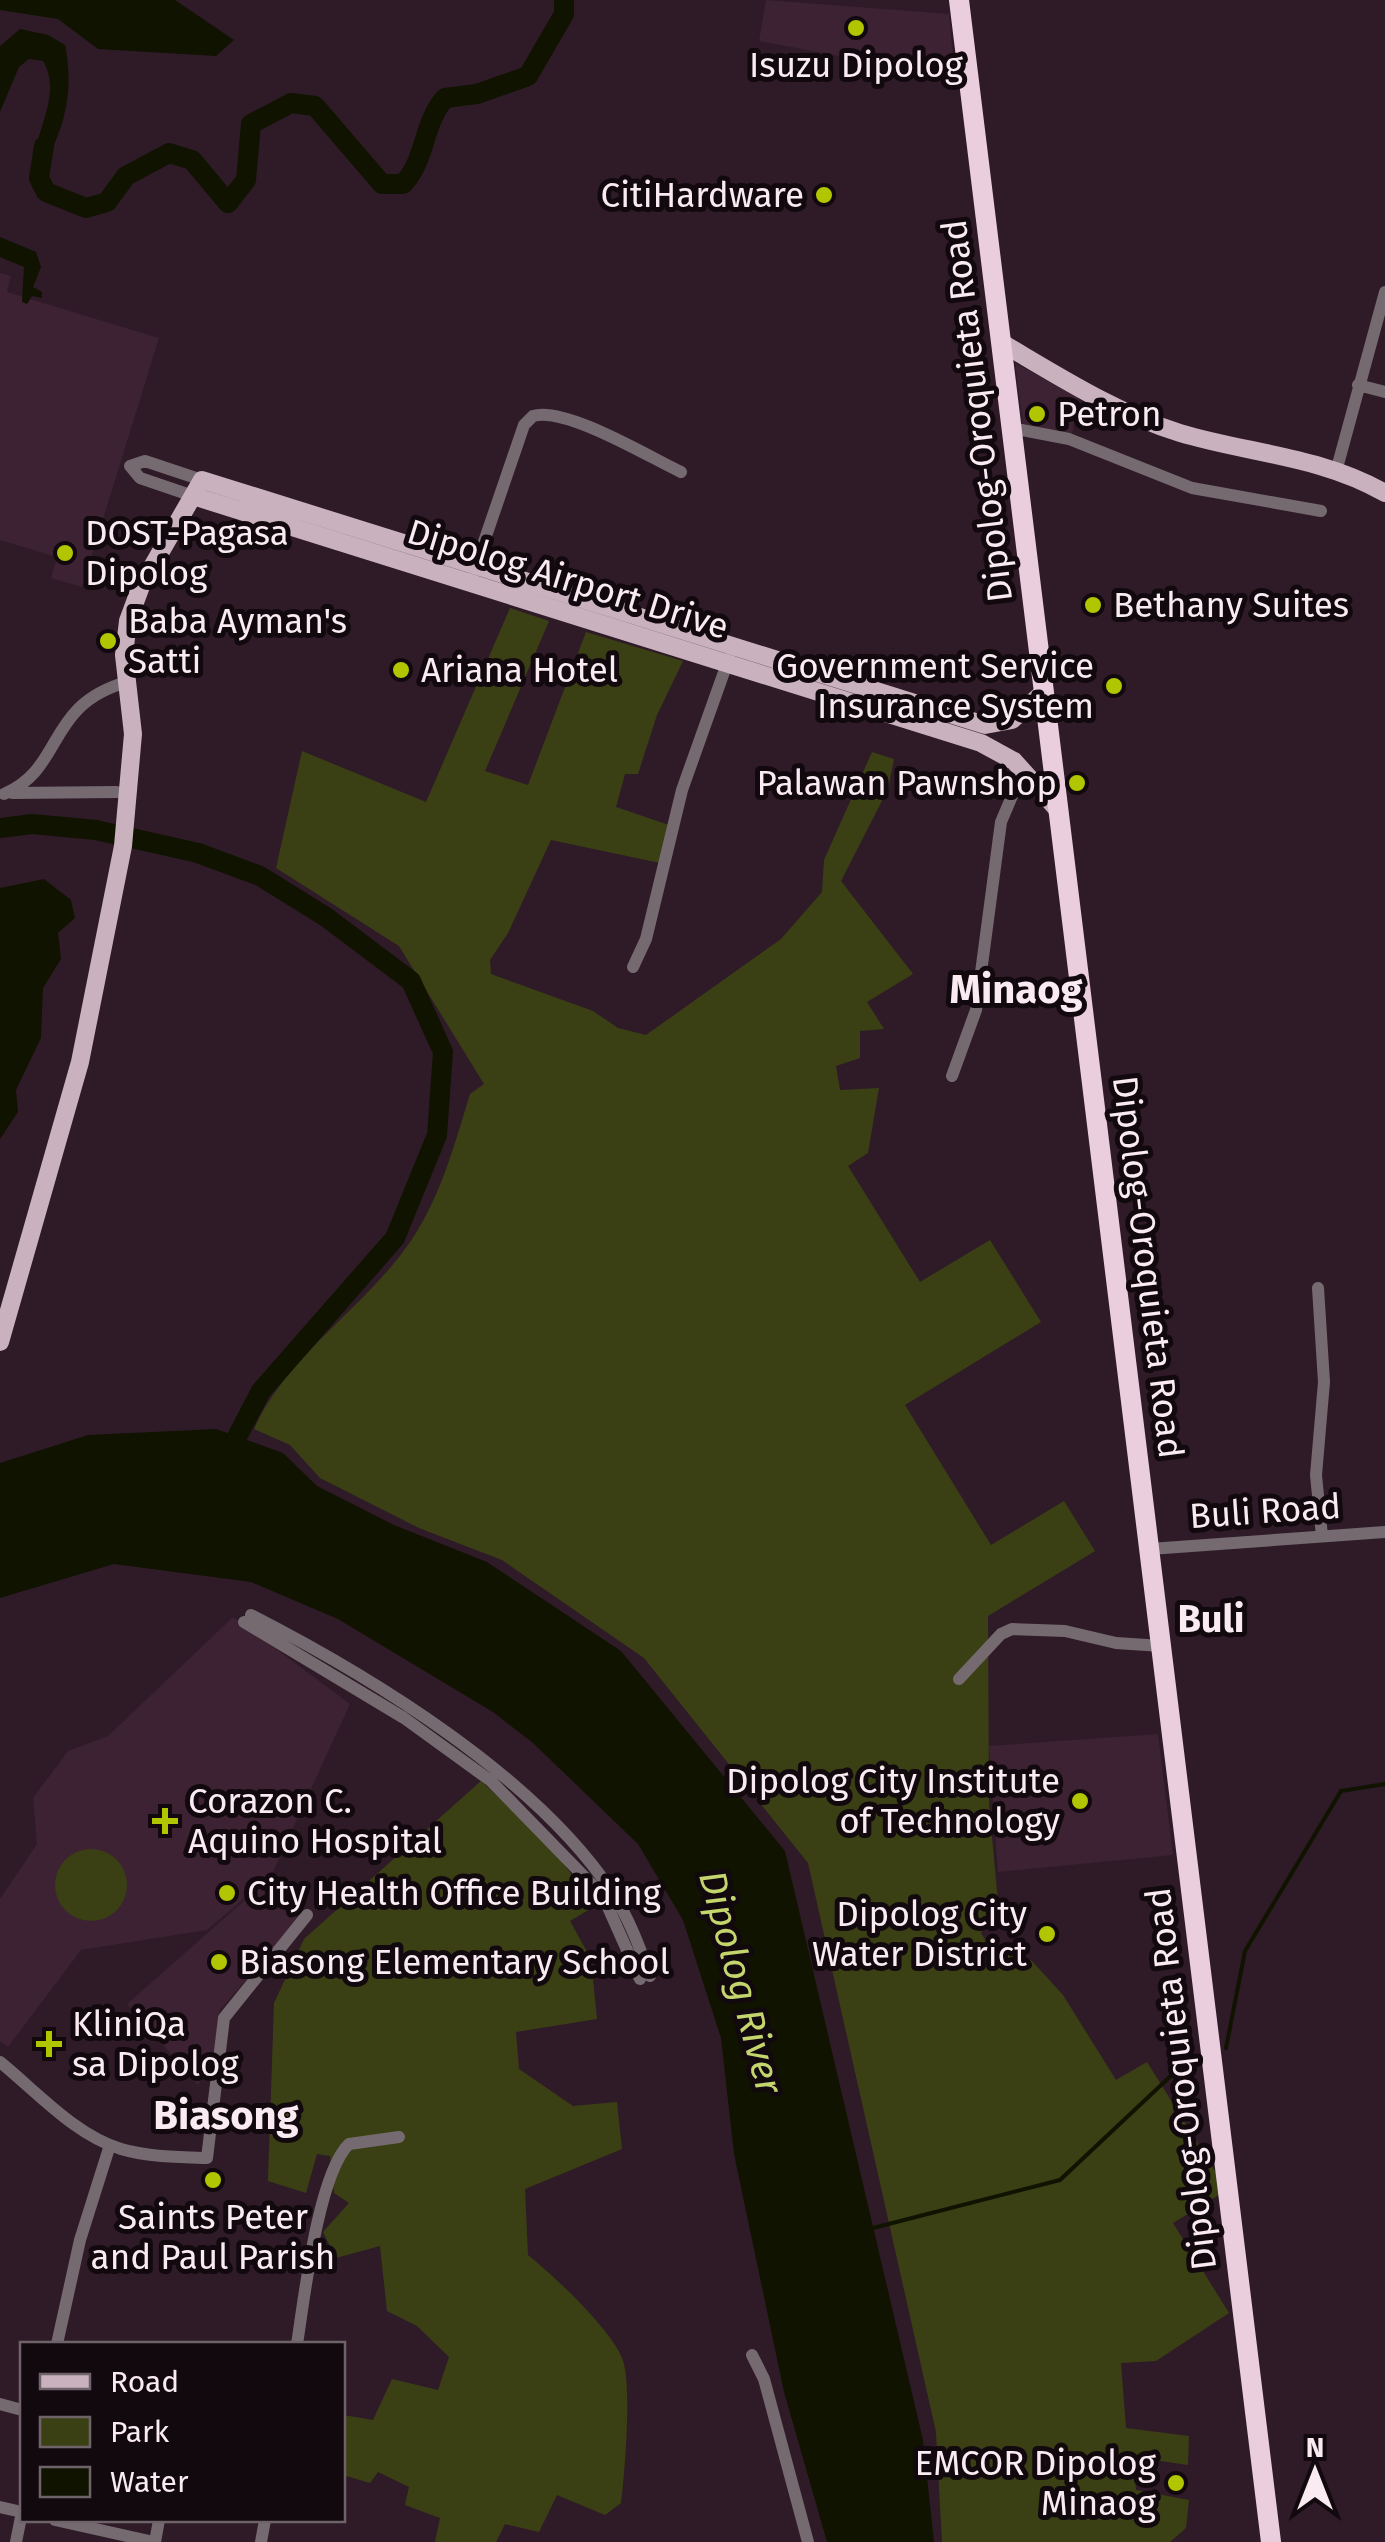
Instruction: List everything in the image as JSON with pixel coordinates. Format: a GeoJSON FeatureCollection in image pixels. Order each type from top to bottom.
{"type":"FeatureCollection","features":[{"type":"Feature","properties":{"kind":"highway","name":"Dipolog-Oroquieta Road"},"geometry":{"type":"LineString","coordinates":[[959,0],[1271,2542]]}},
{"type":"Feature","properties":{"kind":"main road"},"geometry":{"type":"LineString","coordinates":[[1002,344],[1110,405],[1156,425],[1337,468],[1385,493]]}},
{"type":"Feature","properties":{"kind":"main road","name":"Dipolog Airport Drive"},"geometry":{"type":"LineString","coordinates":[[127,682],[126,638],[133,603],[198,488],[983,734],[1023,770],[1058,810]]}},
{"type":"Feature","properties":{"kind":"main road"},"geometry":{"type":"LineString","coordinates":[[0,1342],[80,1062],[122,846],[132,734],[127,682]]}},
{"type":"Feature","properties":{"kind":"main road"},"geometry":{"type":"LineString","coordinates":[[983,734],[1012,720],[1044,692]]}},
{"type":"Feature","properties":{"kind":"street"},"geometry":{"type":"LineString","coordinates":[[1337,468],[1385,292]]}},
{"type":"Feature","properties":{"kind":"street"},"geometry":{"type":"LineString","coordinates":[[1358,384],[1385,392]]}},
{"type":"Feature","properties":{"kind":"street"},"geometry":{"type":"LineString","coordinates":[[473,574],[524,425],[533,416],[554,416],[588,428],[680,472]]}},
{"type":"Feature","properties":{"kind":"street"},"geometry":{"type":"LineString","coordinates":[[1012,428],[1069,439],[1192,488],[1321,511]]}},
{"type":"Feature","properties":{"kind":"street"},"geometry":{"type":"LineString","coordinates":[[633,967],[646,940],[682,790],[731,655]]}},
{"type":"Feature","properties":{"kind":"street"},"geometry":{"type":"LineString","coordinates":[[2,794],[25,784],[63,722],[81,703],[127,682]]}},
{"type":"Feature","properties":{"kind":"street"},"geometry":{"type":"LineString","coordinates":[[952,1076],[976,1010],[1001,822],[1023,770]]}},
{"type":"Feature","properties":{"kind":"street"},"geometry":{"type":"LineString","coordinates":[[2,794],[117,792]]}},
{"type":"Feature","properties":{"kind":"street"},"geometry":{"type":"LineString","coordinates":[[1318,1288],[1324,1382],[1316,1476],[1322,1536]]}},
{"type":"Feature","properties":{"kind":"street","name":"Buli Road"},"geometry":{"type":"LineString","coordinates":[[1150,1549],[1385,1532]]}},
{"type":"Feature","properties":{"kind":"street"},"geometry":{"type":"LineString","coordinates":[[248,1618],[416,1712],[498,1771],[546,1815],[612,1892],[645,1978]]}},
{"type":"Feature","properties":{"kind":"street"},"geometry":{"type":"LineString","coordinates":[[958,1678],[1006,1630],[1064,1630],[1116,1643],[1162,1646]]}},
{"type":"Feature","properties":{"kind":"street"},"geometry":{"type":"LineString","coordinates":[[0,2062],[76,2125],[110,2145],[135,2152],[208,2158],[224,2018],[307,1915]]}},
{"type":"Feature","properties":{"kind":"street"},"geometry":{"type":"LineString","coordinates":[[297,2342],[313,2247],[336,2162],[349,2144],[399,2137]]}},
{"type":"Feature","properties":{"kind":"street"},"geometry":{"type":"LineString","coordinates":[[57,2342],[80,2240],[110,2145]]}},
{"type":"Feature","properties":{"kind":"street"},"geometry":{"type":"LineString","coordinates":[[752,2356],[764,2379],[808,2542]]}},
{"type":"Feature","properties":{"kind":"street"},"geometry":{"type":"LineString","coordinates":[[64,2522],[154,2542]]}},
{"type":"Feature","properties":{"kind":"shaded area","name":"Isuzu Dipolog"},"geometry":{"type":"Polygon","coordinates":[[[766,0],[949,14],[955,78],[759,41],[766,0]]]}},
{"type":"Feature","properties":{"kind":"shaded area"},"geometry":{"type":"Polygon","coordinates":[[[0,273],[11,276],[7,292],[159,338],[82,587],[51,578],[57,557],[0,540],[0,273]]]}},
{"type":"Feature","properties":{"kind":"shaded area"},"geometry":{"type":"Polygon","coordinates":[[[1015,363],[1078,397],[1072,435],[1023,424],[1015,363]]]}},
{"type":"Feature","properties":{"kind":"shaded area","name":"Corazon C. Aquino Hospital"},"geometry":{"type":"Polygon","coordinates":[[[233,1617],[350,1704],[271,1876],[207,1930],[81,1950],[8,2047],[0,2041],[0,1899],[37,1844],[33,1798],[68,1751],[108,1736],[233,1617]]]}},
{"type":"Feature","properties":{"kind":"shaded area","name":"Dipolog City Institute of Technology"},"geometry":{"type":"Polygon","coordinates":[[[1158,1734],[1173,1855],[998,1872],[989,1746],[1158,1734]]]}},
{"type":"Feature","properties":{"kind":"shaded area","name":"Biasong Elementary School"},"geometry":{"type":"Polygon","coordinates":[[[263,1884],[299,1919],[220,2010],[212,2064],[198,2085],[127,2004],[263,1884]]]}},
{"type":"Feature","properties":{"kind":"green space"},"geometry":{"type":"Polygon","coordinates":[[[510,608],[549,621],[485,771],[528,785],[586,632],[683,661],[657,715],[638,774],[625,774],[616,807],[669,825],[660,863],[551,840],[508,933],[490,960],[491,974],[593,1011],[618,1028],[646,1035],[781,939],[822,892],[824,860],[872,752],[894,759],[888,789],[841,881],[913,974],[867,1002],[884,1029],[860,1031],[860,1058],[836,1066],[840,1090],[879,1088],[868,1153],[848,1166],[920,1282],[990,1240],[1041,1322],[905,1405],[991,1545],[1064,1501],[1095,1551],[988,1616],[989,1804],[998,1902],[981,1933],[991,1950],[1031,1960],[1063,1995],[1116,2080],[1147,2062],[1227,2190],[1173,2223],[1229,2313],[1156,2361],[1121,2363],[1126,2428],[1189,2436],[1188,2465],[1133,2457],[1136,2490],[1189,2500],[1186,2528],[1170,2542],[942,2542],[936,2432],[808,1863],[644,1658],[502,1560],[419,1528],[320,1478],[290,1445],[254,1429],[285,1379],[387,1272],[417,1232],[444,1174],[470,1094],[484,1084],[399,946],[276,868],[302,751],[426,802],[510,608]]]}},
{"type":"Feature","properties":{"kind":"green space"},"geometry":{"type":"Polygon","coordinates":[[[481,1781],[548,1843],[595,1906],[570,1921],[591,1959],[597,2019],[516,2032],[519,2069],[573,2106],[617,2102],[622,2149],[525,2189],[528,2255],[583,2306],[610,2337],[624,2364],[627,2413],[621,2503],[605,2515],[557,2495],[539,2532],[505,2524],[496,2542],[435,2542],[440,2518],[405,2505],[409,2487],[378,2472],[370,2483],[345,2476],[345,2415],[373,2420],[392,2379],[438,2390],[449,2357],[417,2326],[387,2311],[380,2246],[336,2258],[323,2232],[349,2203],[334,2193],[330,2156],[317,2154],[306,2193],[268,2181],[274,2003],[304,1939],[481,1781]]]}},
{"type":"Feature","properties":{"kind":"green space"},"geometry":{"type":"Polygon","coordinates":[[[91,1849],[117,1859],[127,1885],[117,1911],[91,1921],[65,1911],[55,1885],[65,1859],[91,1849]]]}},
{"type":"Feature","properties":{"kind":"water"},"geometry":{"type":"Polygon","coordinates":[[[0,0],[175,0],[234,40],[216,56],[98,49],[58,19],[0,10],[0,0]]]}},
{"type":"Feature","properties":{"kind":"water"},"geometry":{"type":"Polygon","coordinates":[[[20,29],[48,35],[65,45],[67,54],[67,98],[47,177],[33,167],[49,100],[43,61],[29,59],[19,67],[0,112],[0,46],[20,29]]]}},
{"type":"Feature","properties":{"kind":"water"},"geometry":{"type":"Polygon","coordinates":[[[0,237],[36,252],[41,267],[33,287],[42,292],[42,298],[32,296],[27,304],[22,302],[24,267],[0,257],[0,237]]]}},
{"type":"Feature","properties":{"kind":"water"},"geometry":{"type":"Polygon","coordinates":[[[44,879],[71,900],[75,918],[58,933],[61,959],[43,988],[41,1038],[16,1090],[18,1112],[0,1139],[0,888],[44,879]]]}},
{"type":"Feature","properties":{"kind":"water"},"geometry":{"type":"Polygon","coordinates":[[[216,1429],[283,1453],[317,1486],[394,1525],[487,1562],[621,1651],[785,1851],[923,2440],[934,2542],[827,2542],[784,2392],[734,2154],[721,2038],[683,1920],[638,1844],[533,1743],[493,1712],[338,1619],[251,1582],[114,1564],[0,1598],[0,1463],[88,1435],[216,1429]]]}},
{"type":"Feature","properties":{"kind":"waterway"},"geometry":{"type":"LineString","coordinates":[[44,146],[39,178],[46,192],[86,208],[107,202],[126,176],[169,153],[192,160],[228,203],[246,180],[251,124],[291,103],[315,106],[382,184],[403,184],[445,98],[477,94],[528,76],[564,14],[564,0]]}},
{"type":"Feature","properties":{"kind":"waterway","name":"Dipolog River"},"geometry":{"type":"LineString","coordinates":[[0,828],[32,824],[96,830],[198,853],[260,876],[326,917],[411,981],[443,1052],[437,1135],[395,1238],[261,1391],[226,1458]]}},
{"type":"Feature","properties":{"kind":"waterway"},"geometry":{"type":"LineString","coordinates":[[1226,2048],[1245,1951],[1341,1791],[1385,1784]]}},
{"type":"Feature","properties":{"kind":"waterway"},"geometry":{"type":"LineString","coordinates":[[873,2228],[1060,2180],[1192,2056]]}},
{"type":"Feature","properties":{"kind":"place","name":"Isuzu Dipolog"},"geometry":{"type":"Point","coordinates":[856,28]}},
{"type":"Feature","properties":{"kind":"place","name":"CitiHardware"},"geometry":{"type":"Point","coordinates":[824,195]}},
{"type":"Feature","properties":{"kind":"place","name":"Petron"},"geometry":{"type":"Point","coordinates":[1037,414]}},
{"type":"Feature","properties":{"kind":"place","name":"DOST-Pagasa Dipolog"},"geometry":{"type":"Point","coordinates":[65,553]}},
{"type":"Feature","properties":{"kind":"place","name":"Bethany Suites"},"geometry":{"type":"Point","coordinates":[1093,605]}},
{"type":"Feature","properties":{"kind":"place","name":"Baba Ayman's Satti"},"geometry":{"type":"Point","coordinates":[108,641]}},
{"type":"Feature","properties":{"kind":"place","name":"Ariana Hotel"},"geometry":{"type":"Point","coordinates":[401,670]}},
{"type":"Feature","properties":{"kind":"place","name":"Government Service Insurance System"},"geometry":{"type":"Point","coordinates":[1114,686]}},
{"type":"Feature","properties":{"kind":"place","name":"Palawan Pawnshop"},"geometry":{"type":"Point","coordinates":[1077,783]}},
{"type":"Feature","properties":{"kind":"place","name":"Dipolog City Institute of Technology"},"geometry":{"type":"Point","coordinates":[1080,1801]}},
{"type":"Feature","properties":{"kind":"place","name":"Corazon C. Aquino Hospital"},"geometry":{"type":"Point","coordinates":[165,1821]}},
{"type":"Feature","properties":{"kind":"place","name":"City Health Office Building"},"geometry":{"type":"Point","coordinates":[227,1893]}},
{"type":"Feature","properties":{"kind":"place","name":"Dipolog City Water District"},"geometry":{"type":"Point","coordinates":[1047,1934]}},
{"type":"Feature","properties":{"kind":"place","name":"Biasong Elementary School"},"geometry":{"type":"Point","coordinates":[219,1962]}},
{"type":"Feature","properties":{"kind":"place","name":"KliniQa sa Dipolog"},"geometry":{"type":"Point","coordinates":[49,2044]}},
{"type":"Feature","properties":{"kind":"place","name":"Saints Peter and Paul Parish"},"geometry":{"type":"Point","coordinates":[213,2180]}},
{"type":"Feature","properties":{"kind":"place","name":"EMCOR Dipolog Minaog"},"geometry":{"type":"Point","coordinates":[1176,2483]}},
{"type":"Feature","properties":{"kind":"district","name":"Minaog"},"geometry":{"type":"Point","coordinates":[1016,989]}},
{"type":"Feature","properties":{"kind":"district","name":"Buli"},"geometry":{"type":"Point","coordinates":[1211,1619]}},
{"type":"Feature","properties":{"kind":"district","name":"Biasong"},"geometry":{"type":"Point","coordinates":[226,2115]}}]}
